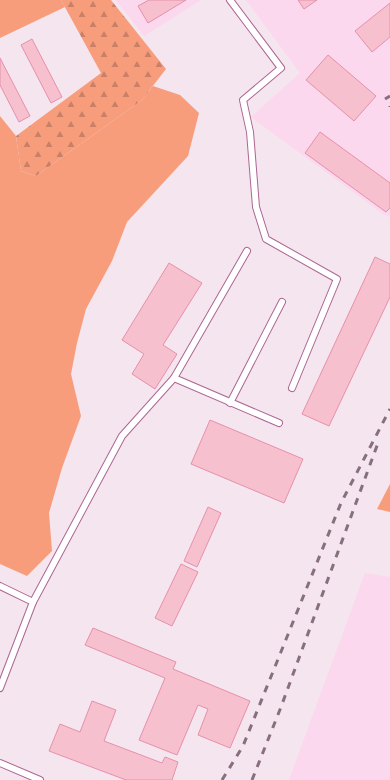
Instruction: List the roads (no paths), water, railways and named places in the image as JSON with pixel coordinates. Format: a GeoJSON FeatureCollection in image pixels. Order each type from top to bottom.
{"type":"FeatureCollection","features":[{"type":"Feature","properties":{"kind":"lane"},"geometry":{"type":"LineString","coordinates":[[230,0],[281,68],[243,100],[250,132],[256,207],[266,239],[337,279],[292,388]]}},
{"type":"Feature","properties":{"kind":"lane"},"geometry":{"type":"LineString","coordinates":[[0,688],[33,602],[122,436],[174,378],[247,251]]}},
{"type":"Feature","properties":{"kind":"lane"},"geometry":{"type":"LineString","coordinates":[[230,403],[282,302]]}},
{"type":"Feature","properties":{"kind":"lane"},"geometry":{"type":"LineString","coordinates":[[174,378],[279,423]]}},
{"type":"Feature","properties":{"kind":"lane"},"geometry":{"type":"LineString","coordinates":[[0,586],[33,602]]}},
{"type":"Feature","properties":{"kind":"lane"},"geometry":{"type":"LineString","coordinates":[[0,763],[40,780]]}},
{"type":"Feature","properties":{"kind":"railway"},"geometry":{"type":"LineString","coordinates":[[385,99],[390,96]]}},
{"type":"Feature","properties":{"kind":"railway"},"geometry":{"type":"LineString","coordinates":[[222,780],[243,746],[341,503],[390,409]]}},
{"type":"Feature","properties":{"kind":"railway"},"geometry":{"type":"LineString","coordinates":[[252,780],[281,707],[378,443]]}}]}
